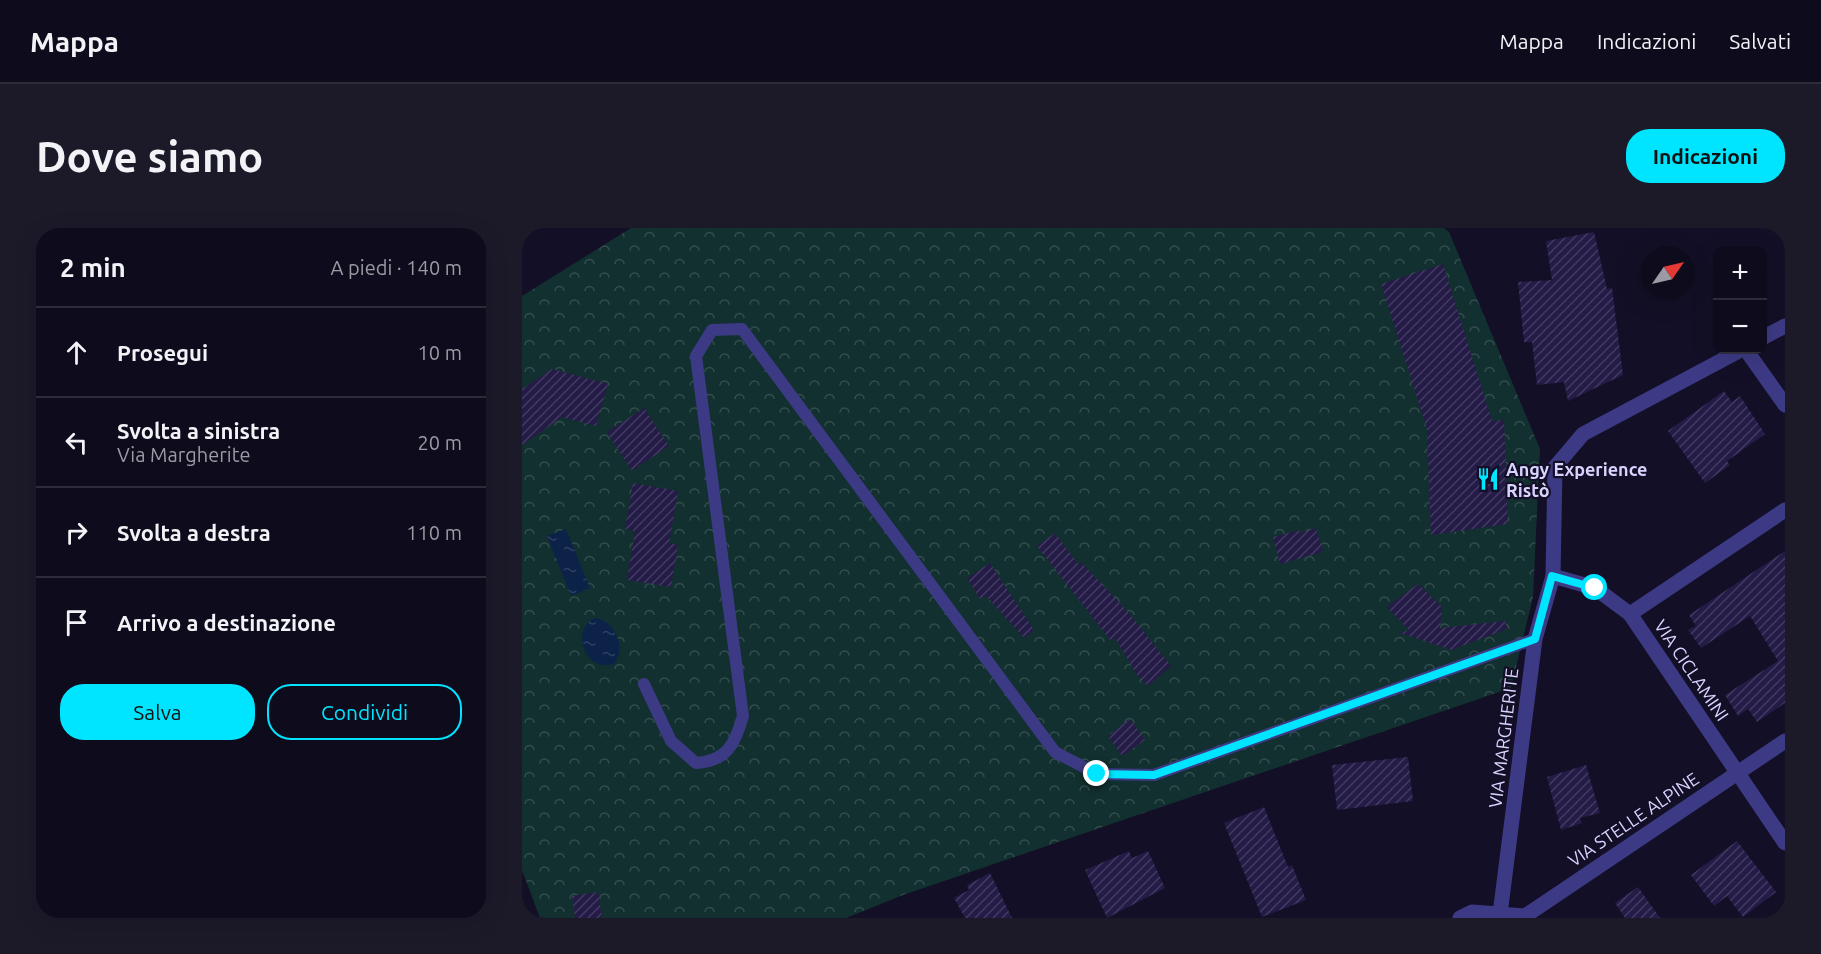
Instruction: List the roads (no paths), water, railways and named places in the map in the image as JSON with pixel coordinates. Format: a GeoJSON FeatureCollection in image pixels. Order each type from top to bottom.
{"type":"FeatureCollection","features":[{"type":"Feature","properties":{"kind":"street"},"geometry":{"type":"LineString","coordinates":[[1767,335],[1785,326]]}},
{"type":"Feature","properties":{"kind":"street","name":"VIA MARGHERITE"},"geometry":{"type":"LineString","coordinates":[[1500,914],[1535,639],[1552,576],[1555,467],[1583,434],[1733,354]]}},
{"type":"Feature","properties":{"kind":"street"},"geometry":{"type":"LineString","coordinates":[[1749,354],[1785,405]]}},
{"type":"Feature","properties":{"kind":"street","name":"VIA CICLAMINI"},"geometry":{"type":"LineString","coordinates":[[1785,510],[1630,614],[1785,843]]}},
{"type":"Feature","properties":{"kind":"street"},"geometry":{"type":"LineString","coordinates":[[1552,576],[1595,588],[1630,614]]}},
{"type":"Feature","properties":{"kind":"street","name":"VIA STELLE ALPINE"},"geometry":{"type":"LineString","coordinates":[[1460,918],[1472,912],[1525,916],[1785,741]]}},
{"type":"Feature","properties":{"kind":"lane"},"geometry":{"type":"LineString","coordinates":[[644,684],[670,741],[696,763],[714,762],[735,743],[743,716],[696,356],[712,330],[742,329],[1055,752],[1097,774],[1154,775],[1535,639]]}},
{"type":"Feature","properties":{"kind":"water"},"geometry":{"type":"Polygon","coordinates":[[[566,529],[590,588],[571,596],[547,536],[566,529]]]}},
{"type":"Feature","properties":{"kind":"water"},"geometry":{"type":"Polygon","coordinates":[[[595,618],[608,624],[617,635],[619,649],[615,663],[605,665],[596,663],[584,650],[583,632],[587,624],[595,618]]]}},
{"type":"Feature","properties":{"kind":"place","name":"Angy Experience Ristò"},"geometry":{"type":"Point","coordinates":[1488,479]}}]}
